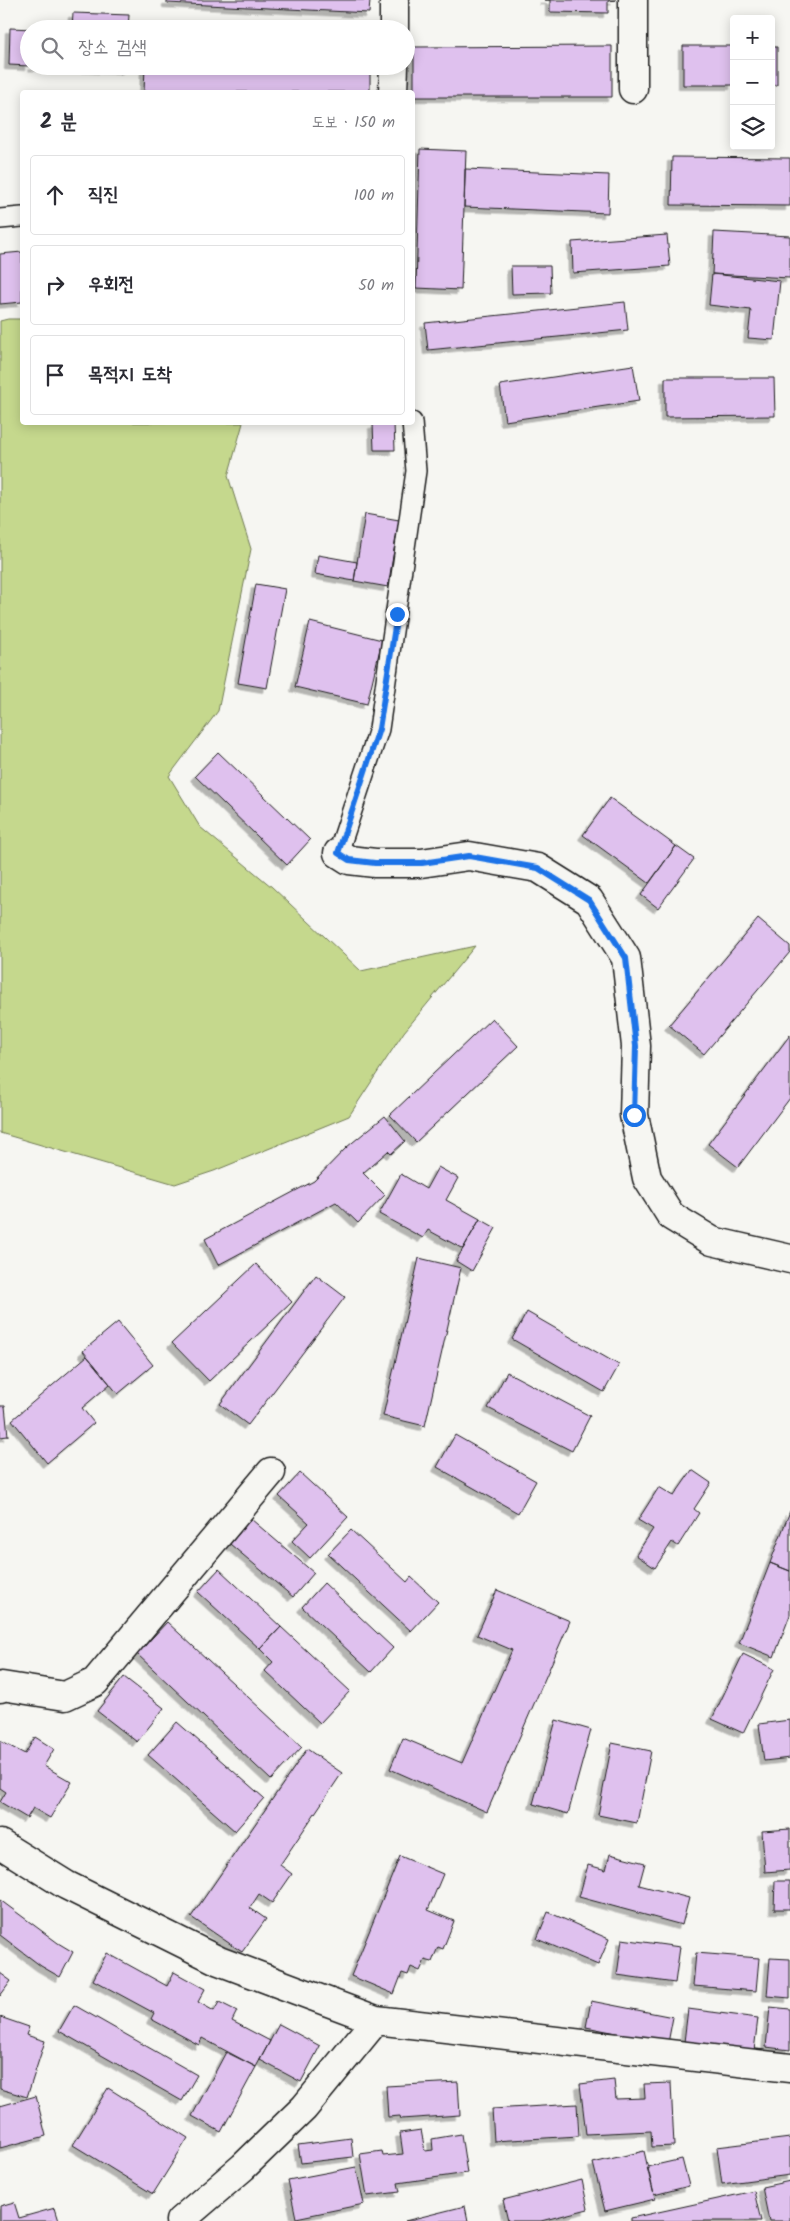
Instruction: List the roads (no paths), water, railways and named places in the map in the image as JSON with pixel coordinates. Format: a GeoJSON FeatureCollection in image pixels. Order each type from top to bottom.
{"type":"FeatureCollection","features":[{"type":"Feature","properties":{"kind":"street"},"geometry":{"type":"LineString","coordinates":[[394,0],[394,20]]}},
{"type":"Feature","properties":{"kind":"street"},"geometry":{"type":"LineString","coordinates":[[633,0],[633,89]]}},
{"type":"Feature","properties":{"kind":"street"},"geometry":{"type":"LineString","coordinates":[[393,90],[394,75]]}},
{"type":"Feature","properties":{"kind":"street"},"geometry":{"type":"LineString","coordinates":[[338,853],[349,860],[375,863],[422,863],[469,856],[538,868],[589,900],[626,958],[636,1046],[634,1115],[647,1178],[671,1216],[712,1241],[790,1259]]}},
{"type":"Feature","properties":{"kind":"street"},"geometry":{"type":"LineString","coordinates":[[0,1688],[2,1686],[65,1696],[95,1682],[271,1472]]}},
{"type":"Feature","properties":{"kind":"street"},"geometry":{"type":"LineString","coordinates":[[0,1844],[66,1885],[219,1961],[376,2020],[790,2068]]}},
{"type":"Feature","properties":{"kind":"street"},"geometry":{"type":"LineString","coordinates":[[180,2221],[243,2167],[304,2108],[376,2020]]}},
{"type":"Feature","properties":{"kind":"lane"},"geometry":{"type":"LineString","coordinates":[[0,219],[20,217]]}},
{"type":"Feature","properties":{"kind":"lane"},"geometry":{"type":"LineString","coordinates":[[338,853],[379,729],[416,471],[412,425]]}}]}
